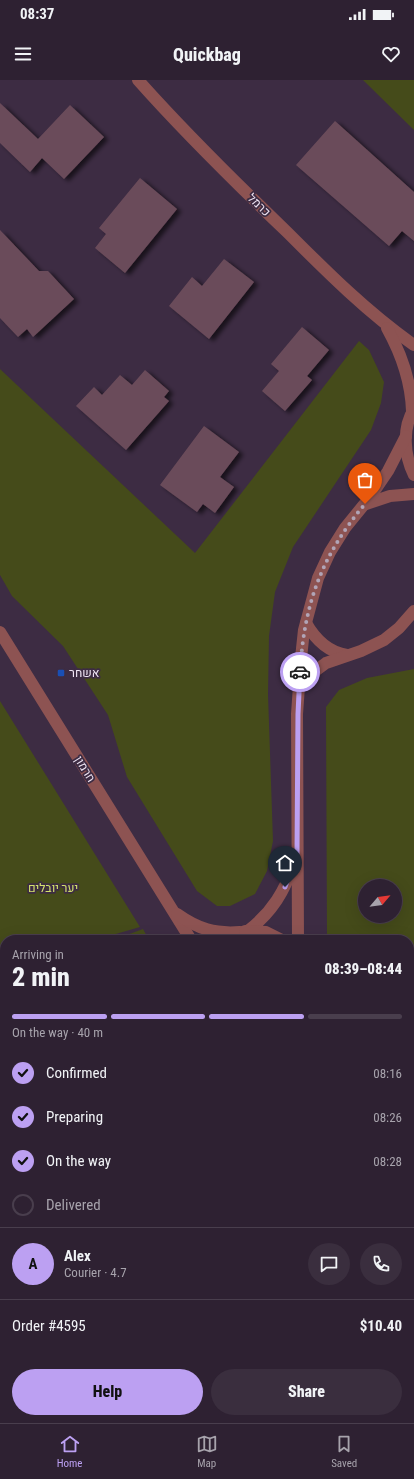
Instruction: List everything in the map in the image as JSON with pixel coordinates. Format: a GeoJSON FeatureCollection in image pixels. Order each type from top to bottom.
{"type":"FeatureCollection","features":[{"type":"Feature","properties":{"kind":"street","name":"כרמל"},"geometry":{"type":"LineString","coordinates":[[138,80],[233,180],[385,325]]}},
{"type":"Feature","properties":{"kind":"street"},"geometry":{"type":"LineString","coordinates":[[385,325],[414,346]]}},
{"type":"Feature","properties":{"kind":"street"},"geometry":{"type":"LineString","coordinates":[[298,935],[297,854],[299,683],[306,623],[318,578],[330,552],[345,528],[365,504],[388,471],[406,436],[413,410],[410,385],[404,364],[385,325]]}},
{"type":"Feature","properties":{"kind":"street"},"geometry":{"type":"LineString","coordinates":[[406,436],[408,461],[414,474]]}},
{"type":"Feature","properties":{"kind":"street"},"geometry":{"type":"LineString","coordinates":[[365,504],[390,496],[414,494]]}},
{"type":"Feature","properties":{"kind":"street"},"geometry":{"type":"LineString","coordinates":[[299,683],[320,666],[361,651],[384,640],[399,628],[414,611]]}},
{"type":"Feature","properties":{"kind":"street"},"geometry":{"type":"LineString","coordinates":[[306,623],[313,635],[327,648],[347,655]]}},
{"type":"Feature","properties":{"kind":"street","name":"חרמון"},"geometry":{"type":"LineString","coordinates":[[0,632],[188,935]]}},
{"type":"Feature","properties":{"kind":"street"},"geometry":{"type":"LineString","coordinates":[[237,935],[245,931],[268,913],[280,896],[297,854]]}},
{"type":"Feature","properties":{"kind":"street"},"geometry":{"type":"LineString","coordinates":[[169,906],[189,922],[200,928],[217,933],[245,931],[266,932],[272,935]]}},
{"type":"Feature","properties":{"kind":"green space"},"geometry":{"type":"Polygon","coordinates":[[[363,80],[414,80],[414,130],[363,80]]]}},
{"type":"Feature","properties":{"kind":"green space"},"geometry":{"type":"Polygon","coordinates":[[[359,341],[369,350],[384,382],[381,403],[371,430],[293,547],[275,592],[269,636],[268,694],[273,841],[267,871],[255,894],[230,906],[217,906],[197,891],[127,777],[108,715],[63,646],[12,596],[0,575],[0,369],[195,553],[359,341]]]}},
{"type":"Feature","properties":{"kind":"green space"},"geometry":{"type":"Polygon","coordinates":[[[414,669],[414,935],[327,935],[326,707],[339,690],[367,678],[414,669]]]}},
{"type":"Feature","properties":{"kind":"green space","name":"יער יובלים"},"geometry":{"type":"Polygon","coordinates":[[[0,701],[140,927],[112,935],[0,935],[0,701]]]}},
{"type":"Feature","properties":{"kind":"green space"},"geometry":{"type":"Polygon","coordinates":[[[143,929],[146,935],[127,935],[143,929]]]}},
{"type":"Feature","properties":{"kind":"building"},"geometry":{"type":"Polygon","coordinates":[[[0,103],[38,139],[70,105],[104,137],[64,179],[42,158],[30,172],[0,143],[0,103]]]}},
{"type":"Feature","properties":{"kind":"building"},"geometry":{"type":"Polygon","coordinates":[[[335,121],[414,192],[414,241],[402,231],[389,246],[296,165],[335,121]]]}},
{"type":"Feature","properties":{"kind":"building"},"geometry":{"type":"Polygon","coordinates":[[[140,178],[177,209],[125,273],[95,248],[106,234],[99,228],[140,178]]]}},
{"type":"Feature","properties":{"kind":"building"},"geometry":{"type":"Polygon","coordinates":[[[0,230],[39,271],[48,271],[74,299],[33,337],[27,329],[18,337],[0,318],[0,230]]]}},
{"type":"Feature","properties":{"kind":"building"},"geometry":{"type":"Polygon","coordinates":[[[224,259],[254,282],[209,339],[169,306],[192,277],[202,286],[224,259]]]}},
{"type":"Feature","properties":{"kind":"building"},"geometry":{"type":"Polygon","coordinates":[[[302,327],[329,350],[307,376],[312,380],[285,411],[262,391],[279,371],[271,364],[302,327]]]}},
{"type":"Feature","properties":{"kind":"building"},"geometry":{"type":"Polygon","coordinates":[[[145,370],[169,391],[164,397],[169,401],[126,450],[76,406],[94,387],[102,395],[120,375],[132,385],[145,370]]]}},
{"type":"Feature","properties":{"kind":"building"},"geometry":{"type":"Polygon","coordinates":[[[204,426],[239,452],[220,477],[234,487],[215,513],[203,504],[197,512],[160,485],[204,426]]]}},
{"type":"Feature","properties":{"kind":"way so far"},"geometry":{"type":"LineString","coordinates":[[300,672],[300,658],[304,630],[318,578],[330,552],[345,528],[365,504]]}},
{"type":"Feature","properties":{"kind":"place","name":"אשחר"},"geometry":{"type":"Point","coordinates":[61,673]}},
{"type":"Feature","properties":{"kind":"route"},"geometry":{"type":"LineString","coordinates":[[285,887],[297,854],[298,686],[300,672]]}}]}
